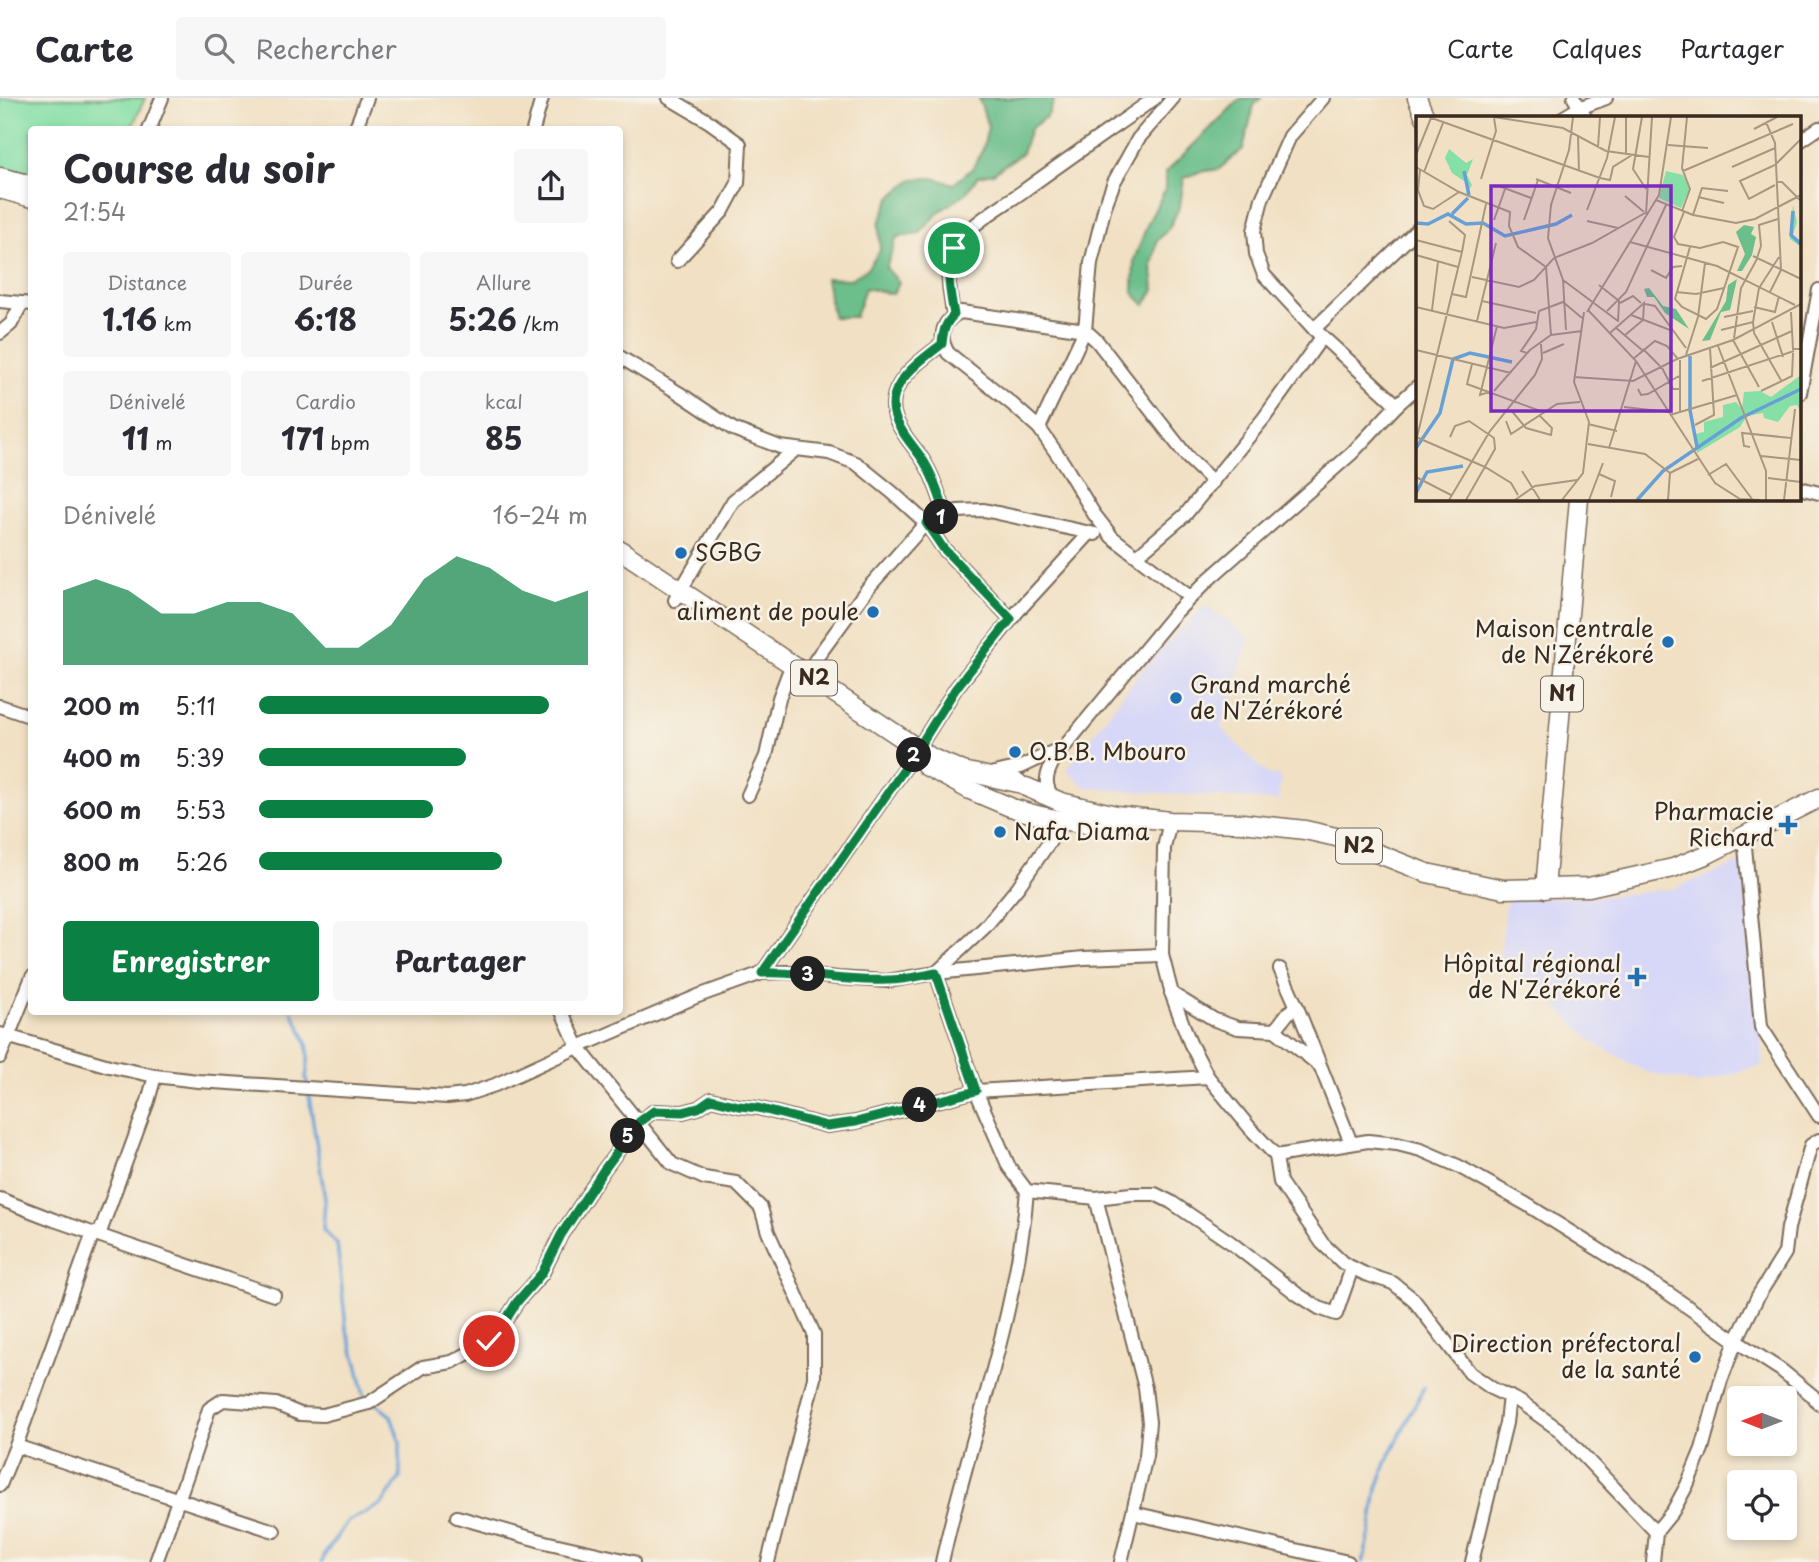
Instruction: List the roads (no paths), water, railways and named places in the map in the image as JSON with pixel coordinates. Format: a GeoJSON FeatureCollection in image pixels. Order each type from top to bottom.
{"type":"FeatureCollection","features":[{"type":"Feature","properties":{"kind":"highway"},"geometry":{"type":"LineString","coordinates":[[1417,98],[1425,116]]}},
{"type":"Feature","properties":{"kind":"highway"},"geometry":{"type":"LineString","coordinates":[[0,177],[28,184]]}},
{"type":"Feature","properties":{"kind":"highway"},"geometry":{"type":"LineString","coordinates":[[0,189],[28,197]]}},
{"type":"Feature","properties":{"kind":"highway","name":"N1"},"geometry":{"type":"LineString","coordinates":[[1545,888],[1579,500]]}},
{"type":"Feature","properties":{"kind":"highway","name":"N2"},"geometry":{"type":"LineString","coordinates":[[623,552],[677,595],[970,790],[1013,808],[1064,821],[1110,825],[1170,821]]}},
{"type":"Feature","properties":{"kind":"highway","name":"N2"},"geometry":{"type":"LineString","coordinates":[[623,566],[677,595]]}},
{"type":"Feature","properties":{"kind":"highway","name":"N2"},"geometry":{"type":"LineString","coordinates":[[915,754],[1022,785],[1061,802],[1116,815],[1305,830],[1335,837],[1427,873],[1503,889],[1545,888]]}},
{"type":"Feature","properties":{"kind":"highway"},"geometry":{"type":"LineString","coordinates":[[1013,808],[1005,801],[1005,792],[1010,786],[1022,785]]}},
{"type":"Feature","properties":{"kind":"highway"},"geometry":{"type":"LineString","coordinates":[[1545,888],[1588,887],[1673,868],[1708,854],[1819,799]]}},
{"type":"Feature","properties":{"kind":"street"},"geometry":{"type":"LineString","coordinates":[[151,126],[162,98]]}},
{"type":"Feature","properties":{"kind":"street"},"geometry":{"type":"LineString","coordinates":[[356,126],[367,98]]}},
{"type":"Feature","properties":{"kind":"street"},"geometry":{"type":"LineString","coordinates":[[534,126],[542,98]]}},
{"type":"Feature","properties":{"kind":"street"},"geometry":{"type":"LineString","coordinates":[[668,98],[708,121],[740,144],[738,183],[723,211],[677,261]]}},
{"type":"Feature","properties":{"kind":"street"},"geometry":{"type":"LineString","coordinates":[[954,315],[948,274],[949,260],[960,239],[995,211],[1155,98]]}},
{"type":"Feature","properties":{"kind":"street"},"geometry":{"type":"LineString","coordinates":[[1039,428],[1085,330],[1091,263],[1105,206],[1114,182],[1138,139],[1173,98]]}},
{"type":"Feature","properties":{"kind":"street"},"geometry":{"type":"LineString","coordinates":[[1323,98],[1290,136],[1262,200],[1254,231],[1256,254],[1264,275],[1318,333],[1397,405]]}},
{"type":"Feature","properties":{"kind":"street"},"geometry":{"type":"LineString","coordinates":[[1579,108],[1606,98]]}},
{"type":"Feature","properties":{"kind":"street"},"geometry":{"type":"LineString","coordinates":[[1801,140],[1819,128]]}},
{"type":"Feature","properties":{"kind":"street"},"geometry":{"type":"LineString","coordinates":[[1138,555],[1185,515],[1264,418],[1318,333],[1416,231]]}},
{"type":"Feature","properties":{"kind":"street"},"geometry":{"type":"LineString","coordinates":[[1801,388],[1819,290]]}},
{"type":"Feature","properties":{"kind":"street"},"geometry":{"type":"LineString","coordinates":[[0,300],[27,304]]}},
{"type":"Feature","properties":{"kind":"street"},"geometry":{"type":"LineString","coordinates":[[0,333],[27,304]]}},
{"type":"Feature","properties":{"kind":"street"},"geometry":{"type":"LineString","coordinates":[[1191,597],[1112,537],[1094,514],[1039,428],[948,353],[942,344],[947,320],[961,312],[1085,330],[1097,341],[1189,459],[1213,482]]}},
{"type":"Feature","properties":{"kind":"street"},"geometry":{"type":"LineString","coordinates":[[942,344],[901,381],[894,392],[892,405],[900,429],[927,466],[946,515]]}},
{"type":"Feature","properties":{"kind":"street"},"geometry":{"type":"LineString","coordinates":[[623,359],[733,429],[780,447],[829,453],[856,463],[926,523],[943,548],[1011,619]]}},
{"type":"Feature","properties":{"kind":"street"},"geometry":{"type":"LineString","coordinates":[[1061,802],[1049,792],[1046,776],[1049,768],[1176,612],[1209,579],[1352,453],[1416,389]]}},
{"type":"Feature","properties":{"kind":"street"},"geometry":{"type":"LineString","coordinates":[[677,595],[733,501],[795,450]]}},
{"type":"Feature","properties":{"kind":"street"},"geometry":{"type":"LineString","coordinates":[[1801,488],[1819,493]]}},
{"type":"Feature","properties":{"kind":"street"},"geometry":{"type":"LineString","coordinates":[[748,796],[766,756],[779,698],[799,677],[868,588],[926,523],[957,511],[984,510],[1112,537]]}},
{"type":"Feature","properties":{"kind":"street"},"geometry":{"type":"LineString","coordinates":[[762,973],[915,754],[956,688],[1011,619],[1090,533]]}},
{"type":"Feature","properties":{"kind":"street"},"geometry":{"type":"LineString","coordinates":[[0,706],[28,716]]}},
{"type":"Feature","properties":{"kind":"street"},"geometry":{"type":"LineString","coordinates":[[982,775],[1021,767],[1065,746]]}},
{"type":"Feature","properties":{"kind":"street"},"geometry":{"type":"LineString","coordinates":[[936,973],[985,927],[1018,887],[1064,821]]}},
{"type":"Feature","properties":{"kind":"street"},"geometry":{"type":"LineString","coordinates":[[1170,821],[1164,848],[1162,955],[1171,993],[1190,1043],[1208,1077],[1276,1156],[1280,1182],[1322,1243],[1343,1263],[1393,1283],[1413,1299],[1470,1373],[1493,1389],[1520,1402],[1558,1429],[1656,1532]]}},
{"type":"Feature","properties":{"kind":"street"},"geometry":{"type":"LineString","coordinates":[[1744,835],[1761,1027],[1819,1116]]}},
{"type":"Feature","properties":{"kind":"street"},"geometry":{"type":"LineString","coordinates":[[4,1035],[109,1066],[155,1076],[422,1096],[465,1095],[495,1085],[698,996],[762,973],[786,972],[887,981],[936,973],[1084,958],[1162,955]]}},
{"type":"Feature","properties":{"kind":"street"},"geometry":{"type":"LineString","coordinates":[[1280,969],[1350,1143]]}},
{"type":"Feature","properties":{"kind":"street"},"geometry":{"type":"LineString","coordinates":[[936,973],[976,1091],[1009,1167],[1027,1191],[1024,1233],[1014,1285],[953,1510],[942,1562]]}},
{"type":"Feature","properties":{"kind":"street"},"geometry":{"type":"LineString","coordinates":[[0,1057],[4,1035],[28,985]]}},
{"type":"Feature","properties":{"kind":"street"},"geometry":{"type":"LineString","coordinates":[[1171,993],[1215,1020],[1238,1028],[1275,1030],[1319,1065]]}},
{"type":"Feature","properties":{"kind":"street"},"geometry":{"type":"LineString","coordinates":[[1275,1030],[1288,1013],[1297,1007]]}},
{"type":"Feature","properties":{"kind":"street"},"geometry":{"type":"LineString","coordinates":[[563,1015],[578,1047],[672,1164],[704,1178],[736,1183],[761,1208],[768,1231],[814,1334],[814,1378],[768,1562]]}},
{"type":"Feature","properties":{"kind":"street"},"geometry":{"type":"LineString","coordinates":[[0,1485],[140,1124],[155,1076]]}},
{"type":"Feature","properties":{"kind":"street"},"geometry":{"type":"LineString","coordinates":[[156,1562],[209,1409],[223,1401],[276,1404],[300,1414],[323,1415],[369,1403],[423,1367],[452,1362],[495,1337],[517,1302],[542,1273],[561,1235],[603,1171],[639,1122],[654,1111],[683,1112],[698,1108],[711,1099],[827,1126],[856,1122],[976,1091],[1208,1077]]}},
{"type":"Feature","properties":{"kind":"street"},"geometry":{"type":"LineString","coordinates":[[1657,1559],[1656,1532],[1687,1485],[1702,1449],[1721,1380],[1736,1341],[1758,1296],[1785,1253],[1788,1228],[1811,1145],[1819,1140]]}},
{"type":"Feature","properties":{"kind":"street"},"geometry":{"type":"LineString","coordinates":[[1276,1156],[1368,1141],[1421,1150],[1458,1166],[1526,1204],[1668,1293],[1817,1397]]}},
{"type":"Feature","properties":{"kind":"street"},"geometry":{"type":"LineString","coordinates":[[1027,1191],[1096,1198],[1155,1194],[1230,1242],[1297,1294],[1336,1314],[1352,1268]]}},
{"type":"Feature","properties":{"kind":"street"},"geometry":{"type":"LineString","coordinates":[[1096,1198],[1145,1388],[1149,1422],[1146,1456],[1121,1562]]}},
{"type":"Feature","properties":{"kind":"street"},"geometry":{"type":"LineString","coordinates":[[0,1199],[274,1295]]}},
{"type":"Feature","properties":{"kind":"street"},"geometry":{"type":"LineString","coordinates":[[1472,1562],[1506,1423],[1509,1396]]}},
{"type":"Feature","properties":{"kind":"street"},"geometry":{"type":"LineString","coordinates":[[16,1446],[274,1531]]}},
{"type":"Feature","properties":{"kind":"street"},"geometry":{"type":"LineString","coordinates":[[1133,1513],[1348,1562]]}},
{"type":"Feature","properties":{"kind":"street"},"geometry":{"type":"LineString","coordinates":[[457,1517],[545,1542],[633,1562]]}},
{"type":"Feature","properties":{"kind":"waterway"},"geometry":{"type":"LineString","coordinates":[[294,1015],[308,1050],[306,1077],[325,1199],[323,1230],[337,1244],[346,1327],[364,1395],[369,1398]]}},
{"type":"Feature","properties":{"kind":"waterway"},"geometry":{"type":"LineString","coordinates":[[1363,1562],[1377,1488],[1386,1463],[1424,1387]]}},
{"type":"Feature","properties":{"kind":"waterway"},"geometry":{"type":"LineString","coordinates":[[322,1562],[347,1522],[382,1504],[400,1478],[400,1442],[391,1416],[375,1403]]}},
{"type":"Feature","properties":{"kind":"place","name":"SGBG"},"geometry":{"type":"Point","coordinates":[681,553]}},
{"type":"Feature","properties":{"kind":"place","name":"aliment de poule"},"geometry":{"type":"Point","coordinates":[873,612]}},
{"type":"Feature","properties":{"kind":"place","name":"Maison centrale de N'Zérékoré"},"geometry":{"type":"Point","coordinates":[1668,642]}},
{"type":"Feature","properties":{"kind":"place","name":"Grand marché de N'Zérékoré"},"geometry":{"type":"Point","coordinates":[1176,698]}},
{"type":"Feature","properties":{"kind":"place","name":"O.B.B. Mbouro"},"geometry":{"type":"Point","coordinates":[1015,752]}},
{"type":"Feature","properties":{"kind":"place","name":"Pharmacie Richard"},"geometry":{"type":"Point","coordinates":[1788,825]}},
{"type":"Feature","properties":{"kind":"place","name":"Nafa Diama"},"geometry":{"type":"Point","coordinates":[1000,832]}},
{"type":"Feature","properties":{"kind":"place","name":"Hôpital régional de N'Zérékoré"},"geometry":{"type":"Point","coordinates":[1637,977]}},
{"type":"Feature","properties":{"kind":"place","name":"Direction préfectoral de la santé"},"geometry":{"type":"Point","coordinates":[1695,1357]}}]}
